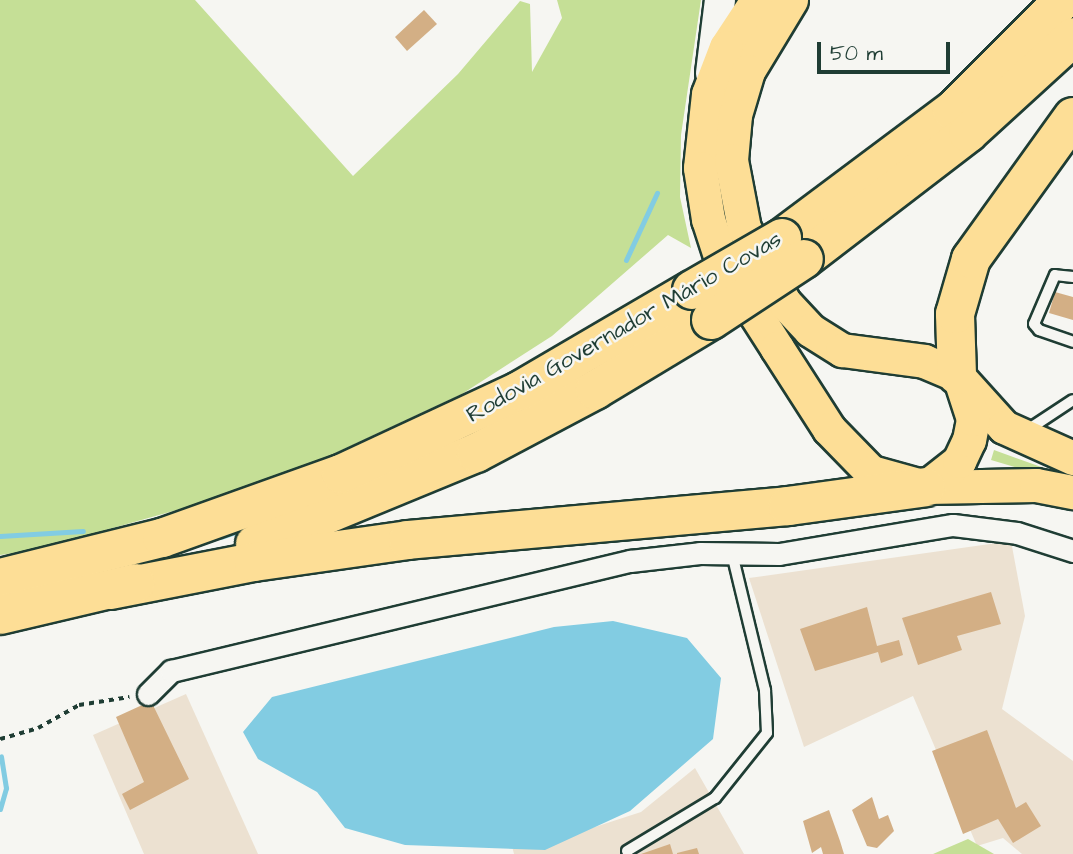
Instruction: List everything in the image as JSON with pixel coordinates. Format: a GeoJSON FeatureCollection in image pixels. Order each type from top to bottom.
{"type":"FeatureCollection","features":[{"type":"Feature","properties":{"kind":"highway","name":"Rodovia Governador Mário Covas"},"geometry":{"type":"LineString","coordinates":[[793,248],[952,111],[1063,0]]}},
{"type":"Feature","properties":{"kind":"highway","name":"Rodovia Governador Mário Covas"},"geometry":{"type":"LineString","coordinates":[[0,578],[162,538],[341,474],[701,305],[968,133],[1073,37]]}},
{"type":"Feature","properties":{"kind":"highway"},"geometry":{"type":"LineString","coordinates":[[957,374],[955,314],[971,259],[1073,117]]}},
{"type":"Feature","properties":{"kind":"highway","name":"Rodovia Governador Mário Covas"},"geometry":{"type":"LineString","coordinates":[[0,615],[110,590],[234,552],[414,481],[595,390],[701,305]]}},
{"type":"Feature","properties":{"kind":"highway"},"geometry":{"type":"LineString","coordinates":[[110,590],[356,546],[788,506],[926,487]]}},
{"type":"Feature","properties":{"kind":"main road"},"geometry":{"type":"LineString","coordinates":[[720,0],[700,167],[708,219],[722,262],[829,429],[871,472],[926,487],[1036,485],[1073,492]]}},
{"type":"Feature","properties":{"kind":"main road"},"geometry":{"type":"LineString","coordinates":[[708,94],[726,47],[757,0]]}},
{"type":"Feature","properties":{"kind":"main road"},"geometry":{"type":"LineString","coordinates":[[791,0],[757,51],[735,115],[733,183],[753,249],[784,302],[827,342],[855,354],[924,361],[957,374],[1017,437],[1073,458]]}},
{"type":"Feature","properties":{"kind":"main road"},"geometry":{"type":"LineString","coordinates":[[926,487],[959,461],[970,440],[973,419],[957,374]]}},
{"type":"Feature","properties":{"kind":"street"},"geometry":{"type":"LineString","coordinates":[[148,694],[171,671],[528,582],[662,556],[809,550],[954,525],[1017,533],[1073,551]]}},
{"type":"Feature","properties":{"kind":"lane"},"geometry":{"type":"LineString","coordinates":[[1068,276],[1052,278],[1034,324],[1039,330],[1073,342]]}},
{"type":"Feature","properties":{"kind":"lane"},"geometry":{"type":"LineString","coordinates":[[1017,437],[1073,400]]}},
{"type":"Feature","properties":{"kind":"lane"},"geometry":{"type":"LineString","coordinates":[[627,851],[715,798],[768,733],[765,691],[732,554]]}},
{"type":"Feature","properties":{"kind":"path"},"geometry":{"type":"LineString","coordinates":[[0,739],[38,728],[79,705],[148,694]]}},
{"type":"Feature","properties":{"kind":"shaded area"},"geometry":{"type":"Polygon","coordinates":[[[1011,541],[1025,616],[1002,709],[1073,761],[1073,854],[1022,854],[1003,838],[977,846],[913,696],[804,747],[749,578],[1011,541]]]}},
{"type":"Feature","properties":{"kind":"shaded area"},"geometry":{"type":"Polygon","coordinates":[[[186,694],[258,854],[144,854],[93,735],[186,694]]]}},
{"type":"Feature","properties":{"kind":"shaded area"},"geometry":{"type":"Polygon","coordinates":[[[695,768],[744,854],[514,854],[511,842],[561,838],[641,812],[695,768]]]}},
{"type":"Feature","properties":{"kind":"green space"},"geometry":{"type":"Polygon","coordinates":[[[0,0],[195,0],[353,176],[458,74],[520,1],[530,4],[532,72],[562,18],[557,0],[701,0],[681,135],[680,197],[691,248],[668,235],[552,336],[462,394],[269,484],[35,550],[0,555],[0,0]]]}},
{"type":"Feature","properties":{"kind":"green space"},"geometry":{"type":"Polygon","coordinates":[[[994,450],[1073,477],[1042,475],[991,460],[994,450]]]}},
{"type":"Feature","properties":{"kind":"green space"},"geometry":{"type":"Polygon","coordinates":[[[968,839],[994,854],[933,854],[968,839]]]}},
{"type":"Feature","properties":{"kind":"water"},"geometry":{"type":"Polygon","coordinates":[[[613,621],[687,638],[721,678],[713,739],[630,811],[545,850],[405,845],[345,828],[317,792],[258,759],[243,732],[272,697],[554,627],[613,621]]]}},
{"type":"Feature","properties":{"kind":"building"},"geometry":{"type":"Polygon","coordinates":[[[424,10],[437,24],[407,51],[395,37],[424,10]]]}},
{"type":"Feature","properties":{"kind":"building"},"geometry":{"type":"Polygon","coordinates":[[[1055,292],[1073,297],[1073,320],[1049,313],[1055,292]]]}},
{"type":"Feature","properties":{"kind":"building"},"geometry":{"type":"Polygon","coordinates":[[[991,592],[1001,624],[957,636],[962,650],[918,665],[902,618],[991,592]]]}},
{"type":"Feature","properties":{"kind":"building"},"geometry":{"type":"Polygon","coordinates":[[[867,607],[877,646],[899,640],[903,655],[881,663],[878,652],[815,671],[800,629],[867,607]]]}},
{"type":"Feature","properties":{"kind":"building"},"geometry":{"type":"Polygon","coordinates":[[[151,701],[189,779],[130,810],[122,794],[144,782],[116,717],[151,701]]]}},
{"type":"Feature","properties":{"kind":"building"},"geometry":{"type":"Polygon","coordinates":[[[987,730],[1016,808],[1026,802],[1041,826],[1013,843],[998,819],[963,834],[932,751],[987,730]]]}},
{"type":"Feature","properties":{"kind":"building"},"geometry":{"type":"Polygon","coordinates":[[[872,797],[879,819],[888,815],[894,831],[877,848],[867,846],[852,810],[872,797]]]}},
{"type":"Feature","properties":{"kind":"building"},"geometry":{"type":"Polygon","coordinates":[[[829,810],[844,854],[823,854],[821,847],[812,853],[803,821],[829,810]]]}},
{"type":"Feature","properties":{"kind":"building"},"geometry":{"type":"Polygon","coordinates":[[[670,844],[673,854],[641,854],[670,844]]]}},
{"type":"Feature","properties":{"kind":"building"},"geometry":{"type":"Polygon","coordinates":[[[697,848],[699,854],[677,854],[677,853],[697,848]]]}},
{"type":"Feature","properties":{"kind":"waterway"},"geometry":{"type":"LineString","coordinates":[[626,260],[657,193]]}},
{"type":"Feature","properties":{"kind":"waterway"},"geometry":{"type":"LineString","coordinates":[[221,537],[244,529]]}},
{"type":"Feature","properties":{"kind":"waterway"},"geometry":{"type":"LineString","coordinates":[[0,536],[83,531]]}},
{"type":"Feature","properties":{"kind":"waterway"},"geometry":{"type":"LineString","coordinates":[[0,809],[6,788],[1,756]]}}]}
